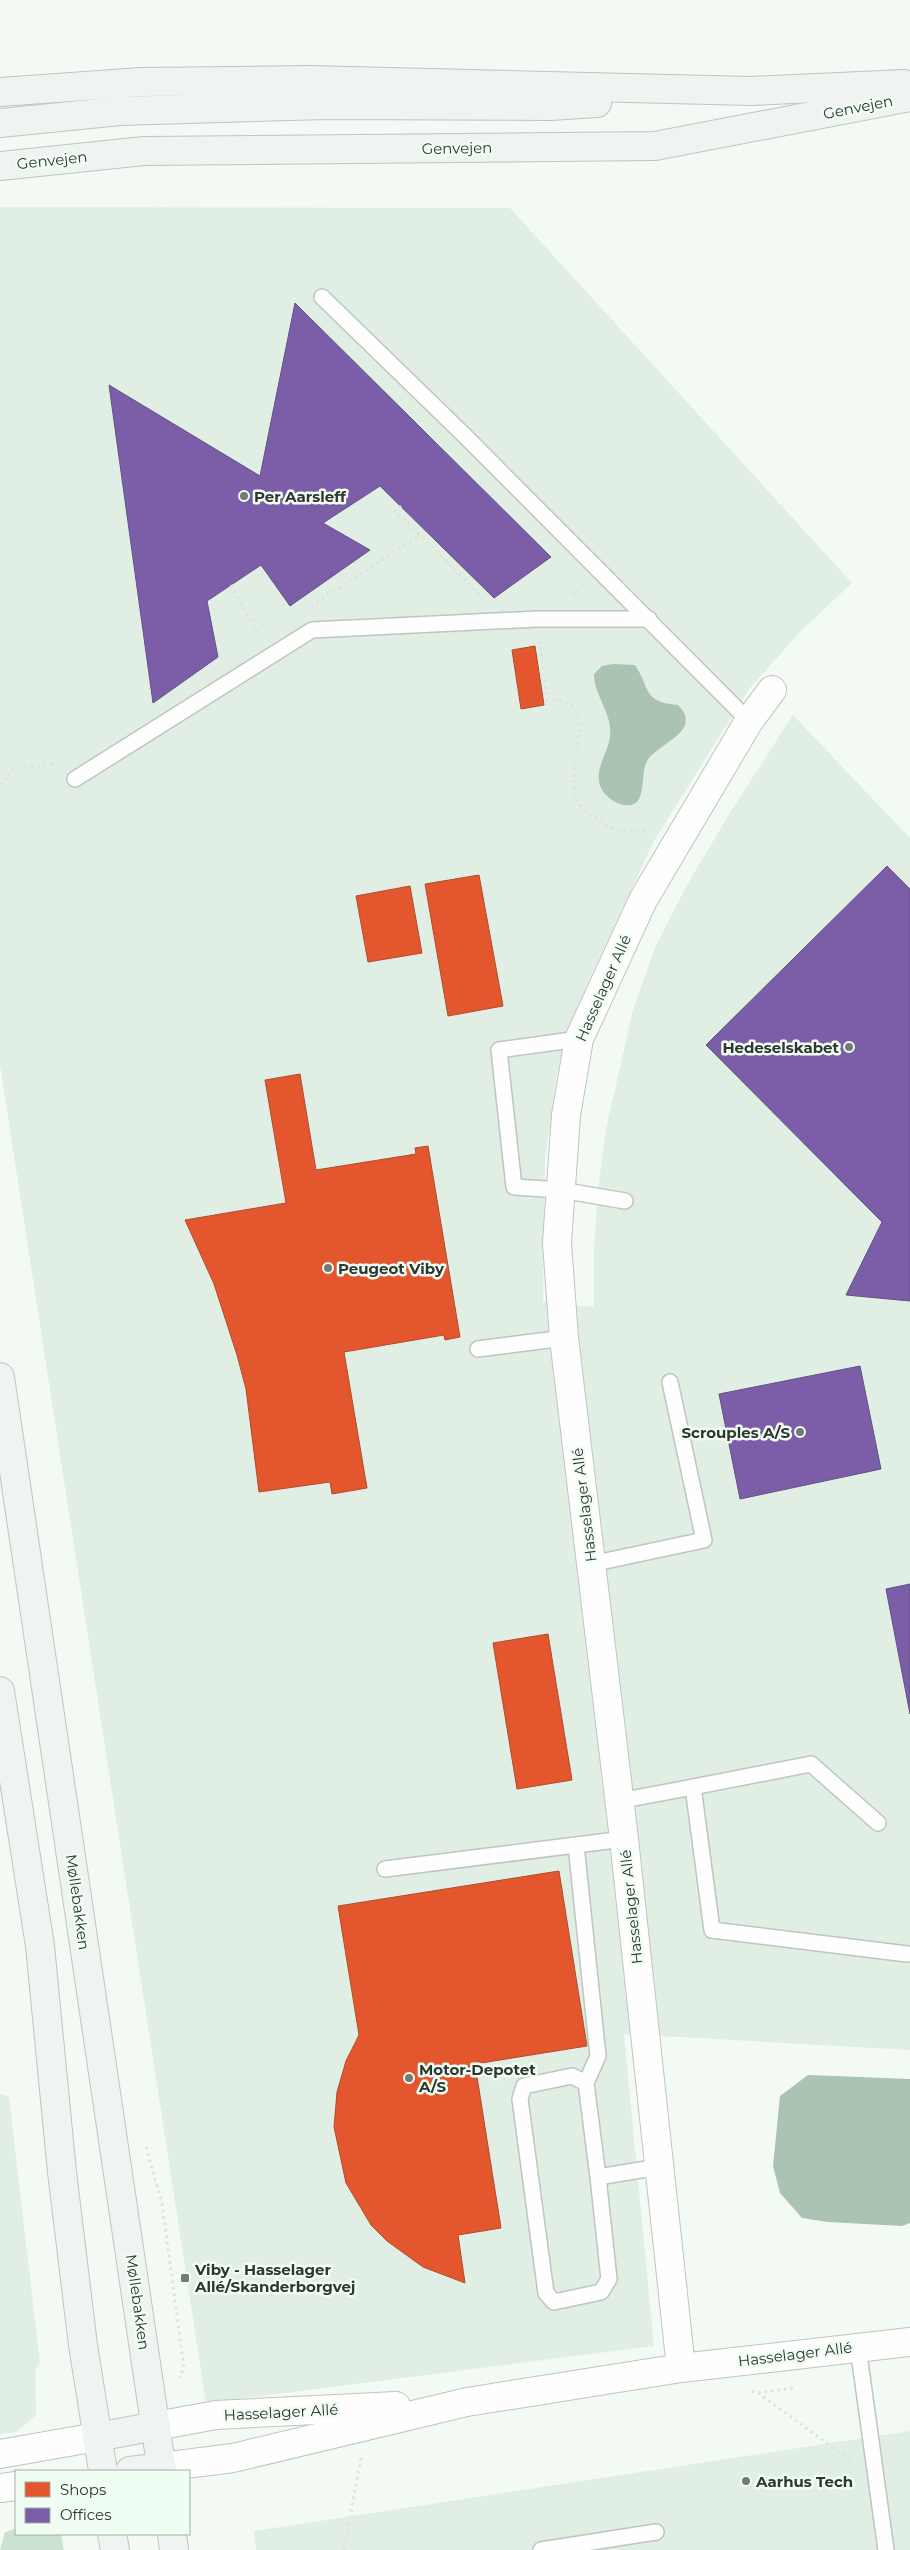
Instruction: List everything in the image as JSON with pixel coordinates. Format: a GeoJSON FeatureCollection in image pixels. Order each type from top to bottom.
{"type":"FeatureCollection","features":[{"type":"Feature","properties":{"kind":"street","name":"Genvejen"},"geometry":{"type":"LineString","coordinates":[[0,92],[141,82],[309,80],[750,92],[910,84]]}},
{"type":"Feature","properties":{"kind":"street"},"geometry":{"type":"LineString","coordinates":[[0,123],[120,111],[327,105],[550,106],[750,92]]}},
{"type":"Feature","properties":{"kind":"street","name":"Genvejen"},"geometry":{"type":"LineString","coordinates":[[0,166],[144,151],[655,146],[910,97]]}},
{"type":"Feature","properties":{"kind":"street","name":"Hasselager Allé"},"geometry":{"type":"LineString","coordinates":[[681,2368],[624,1839],[564,1338],[557,1243],[566,1115],[579,1039],[642,900],[749,721],[772,690]]}},
{"type":"Feature","properties":{"kind":"street","name":"Møllebakken"},"geometry":{"type":"LineString","coordinates":[[0,1377],[162,2469]]}},
{"type":"Feature","properties":{"kind":"street"},"geometry":{"type":"LineString","coordinates":[[0,1691],[40,1946],[56,2124],[83,2345],[103,2470]]}},
{"type":"Feature","properties":{"kind":"street","name":"Hasselager Allé"},"geometry":{"type":"LineString","coordinates":[[146,2470],[233,2458],[467,2402],[681,2368],[910,2342]]}},
{"type":"Feature","properties":{"kind":"street","name":"Hasselager Allé"},"geometry":{"type":"LineString","coordinates":[[97,2437],[216,2415],[467,2402]]}},
{"type":"Feature","properties":{"kind":"street"},"geometry":{"type":"LineString","coordinates":[[0,2454],[97,2437]]}},
{"type":"Feature","properties":{"kind":"street"},"geometry":{"type":"LineString","coordinates":[[0,2488],[15,2486]]}},
{"type":"Feature","properties":{"kind":"street"},"geometry":{"type":"LineString","coordinates":[[112,2535],[115,2550]]}},
{"type":"Feature","properties":{"kind":"street"},"geometry":{"type":"LineString","coordinates":[[172,2535],[174,2550]]}},
{"type":"Feature","properties":{"kind":"lane"},"geometry":{"type":"LineString","coordinates":[[322,296],[649,619],[749,721]]}},
{"type":"Feature","properties":{"kind":"lane"},"geometry":{"type":"LineString","coordinates":[[75,779],[312,630],[537,619],[649,619]]}},
{"type":"Feature","properties":{"kind":"lane"},"geometry":{"type":"LineString","coordinates":[[579,1039],[498,1050],[514,1187],[561,1190],[625,1201]]}},
{"type":"Feature","properties":{"kind":"lane"},"geometry":{"type":"LineString","coordinates":[[478,1349],[564,1338]]}},
{"type":"Feature","properties":{"kind":"lane"},"geometry":{"type":"LineString","coordinates":[[591,1564],[704,1540],[670,1382]]}},
{"type":"Feature","properties":{"kind":"lane"},"geometry":{"type":"LineString","coordinates":[[619,1801],[811,1764],[878,1824]]}},
{"type":"Feature","properties":{"kind":"lane"},"geometry":{"type":"LineString","coordinates":[[693,1787],[712,1930],[908,1954]]}},
{"type":"Feature","properties":{"kind":"lane"},"geometry":{"type":"LineString","coordinates":[[385,1869],[624,1839]]}},
{"type":"Feature","properties":{"kind":"lane"},"geometry":{"type":"LineString","coordinates":[[576,1845],[598,2056],[586,2083],[609,2279],[601,2292],[554,2302],[546,2293],[520,2099],[524,2086],[572,2076],[586,2083]]}},
{"type":"Feature","properties":{"kind":"lane"},"geometry":{"type":"LineString","coordinates":[[598,2177],[659,2167]]}},
{"type":"Feature","properties":{"kind":"lane"},"geometry":{"type":"LineString","coordinates":[[858,2347],[886,2550]]}},
{"type":"Feature","properties":{"kind":"lane"},"geometry":{"type":"LineString","coordinates":[[541,2550],[656,2532]]}},
{"type":"Feature","properties":{"kind":"path"},"geometry":{"type":"LineString","coordinates":[[401,506],[395,511],[486,600]]}},
{"type":"Feature","properties":{"kind":"path"},"geometry":{"type":"LineString","coordinates":[[302,612],[420,535]]}},
{"type":"Feature","properties":{"kind":"path"},"geometry":{"type":"LineString","coordinates":[[566,602],[598,569]]}},
{"type":"Feature","properties":{"kind":"path"},"geometry":{"type":"LineString","coordinates":[[231,585],[270,656]]}},
{"type":"Feature","properties":{"kind":"path"},"geometry":{"type":"LineString","coordinates":[[537,619],[547,700],[565,702],[575,708],[580,728],[573,776],[576,795],[583,810],[610,828],[629,832],[646,830],[662,832],[678,840]]}},
{"type":"Feature","properties":{"kind":"path"},"geometry":{"type":"LineString","coordinates":[[0,785],[14,768],[63,763]]}},
{"type":"Feature","properties":{"kind":"path"},"geometry":{"type":"LineString","coordinates":[[757,2393],[876,2478]]}},
{"type":"Feature","properties":{"kind":"path"},"geometry":{"type":"LineString","coordinates":[[344,2550],[362,2461],[354,2429]]}},
{"type":"Feature","properties":{"kind":"shaded area"},"geometry":{"type":"Polygon","coordinates":[[[0,207],[510,208],[852,583],[800,632],[749,689],[654,841],[587,984],[557,1072],[545,1161],[543,1302],[594,1307],[594,1250],[598,1189],[606,1129],[633,1010],[656,945],[687,885],[731,811],[793,715],[910,838],[910,2050],[624,2034],[654,2346],[206,2403],[0,1065],[0,207]]]}},
{"type":"Feature","properties":{"kind":"shaded area"},"geometry":{"type":"Polygon","coordinates":[[[613,664],[635,665],[649,693],[653,697],[658,701],[678,705],[685,714],[686,722],[683,729],[647,761],[640,797],[632,805],[624,805],[609,798],[601,787],[599,779],[599,772],[609,743],[610,728],[609,720],[597,690],[594,674],[602,666],[613,664]]]}},
{"type":"Feature","properties":{"kind":"shaded area"},"geometry":{"type":"Polygon","coordinates":[[[808,2075],[910,2079],[910,2223],[902,2226],[828,2222],[802,2218],[780,2193],[773,2166],[780,2096],[808,2075]]]}},
{"type":"Feature","properties":{"kind":"shaded area"},"geometry":{"type":"Polygon","coordinates":[[[0,2094],[9,2097],[40,2363],[35,2370],[36,2415],[16,2432],[0,2434],[0,2094]]]}},
{"type":"Feature","properties":{"kind":"shaded area","name":"Aarhus Tech"},"geometry":{"type":"Polygon","coordinates":[[[910,2431],[910,2550],[256,2550],[254,2531],[910,2431]]]}},
{"type":"Feature","properties":{"kind":"shaded area"},"geometry":{"type":"Polygon","coordinates":[[[15,2529],[15,2535],[61,2535],[64,2550],[0,2550],[5,2532],[15,2529]]]}},
{"type":"Feature","properties":{"kind":"building: Shops"},"geometry":{"type":"Polygon","coordinates":[[[535,646],[544,705],[521,709],[512,650],[535,646]]]}},
{"type":"Feature","properties":{"kind":"building: Shops"},"geometry":{"type":"Polygon","coordinates":[[[479,875],[503,1006],[448,1016],[425,884],[479,875]]]}},
{"type":"Feature","properties":{"kind":"building: Shops"},"geometry":{"type":"Polygon","coordinates":[[[410,886],[422,953],[368,962],[356,896],[410,886]]]}},
{"type":"Feature","properties":{"kind":"building: Shops","name":"Peugeot Viby"},"geometry":{"type":"Polygon","coordinates":[[[300,1074],[316,1170],[416,1154],[415,1148],[428,1146],[460,1337],[445,1340],[444,1335],[344,1352],[367,1488],[332,1494],[330,1482],[259,1492],[246,1389],[237,1355],[214,1284],[185,1220],[286,1203],[265,1080],[300,1074]]]}},
{"type":"Feature","properties":{"kind":"building: Shops"},"geometry":{"type":"Polygon","coordinates":[[[548,1634],[572,1780],[517,1789],[493,1643],[548,1634]]]}},
{"type":"Feature","properties":{"kind":"building: Shops","name":"Motor-Depotet A/S"},"geometry":{"type":"Polygon","coordinates":[[[559,1871],[587,2046],[475,2064],[501,2228],[458,2235],[465,2283],[423,2267],[387,2241],[371,2225],[346,2183],[334,2127],[337,2092],[346,2061],[359,2035],[338,1906],[559,1871]]]}},
{"type":"Feature","properties":{"kind":"building: Offices","name":"Per Aarsleff"},"geometry":{"type":"Polygon","coordinates":[[[295,303],[551,557],[494,598],[380,486],[323,523],[370,550],[290,606],[261,565],[207,601],[218,657],[153,703],[109,385],[260,476],[295,303]]]}},
{"type":"Feature","properties":{"kind":"building: Offices"},"geometry":{"type":"Polygon","coordinates":[[[887,866],[910,889],[910,1301],[846,1295],[882,1222],[706,1045],[887,866]]]}},
{"type":"Feature","properties":{"kind":"building: Offices","name":"Scrouples A/S"},"geometry":{"type":"Polygon","coordinates":[[[860,1366],[881,1469],[740,1499],[719,1394],[860,1366]]]}},
{"type":"Feature","properties":{"kind":"building: Offices"},"geometry":{"type":"Polygon","coordinates":[[[910,1584],[910,1714],[886,1589],[910,1584]]]}},
{"type":"Feature","properties":{"kind":"place","name":"Per Aarsleff"},"geometry":{"type":"Point","coordinates":[244,496]}},
{"type":"Feature","properties":{"kind":"place","name":"Hedeselskabet"},"geometry":{"type":"Point","coordinates":[849,1047]}},
{"type":"Feature","properties":{"kind":"place","name":"Peugeot Viby"},"geometry":{"type":"Point","coordinates":[328,1268]}},
{"type":"Feature","properties":{"kind":"place","name":"Scrouples A/S"},"geometry":{"type":"Point","coordinates":[800,1432]}},
{"type":"Feature","properties":{"kind":"place","name":"Motor-Depotet A/S"},"geometry":{"type":"Point","coordinates":[409,2078]}},
{"type":"Feature","properties":{"kind":"place","name":"Viby - Hasselager Allé/Skanderborgvej"},"geometry":{"type":"Point","coordinates":[185,2278]}},
{"type":"Feature","properties":{"kind":"place","name":"Aarhus Tech"},"geometry":{"type":"Point","coordinates":[746,2481]}}]}
